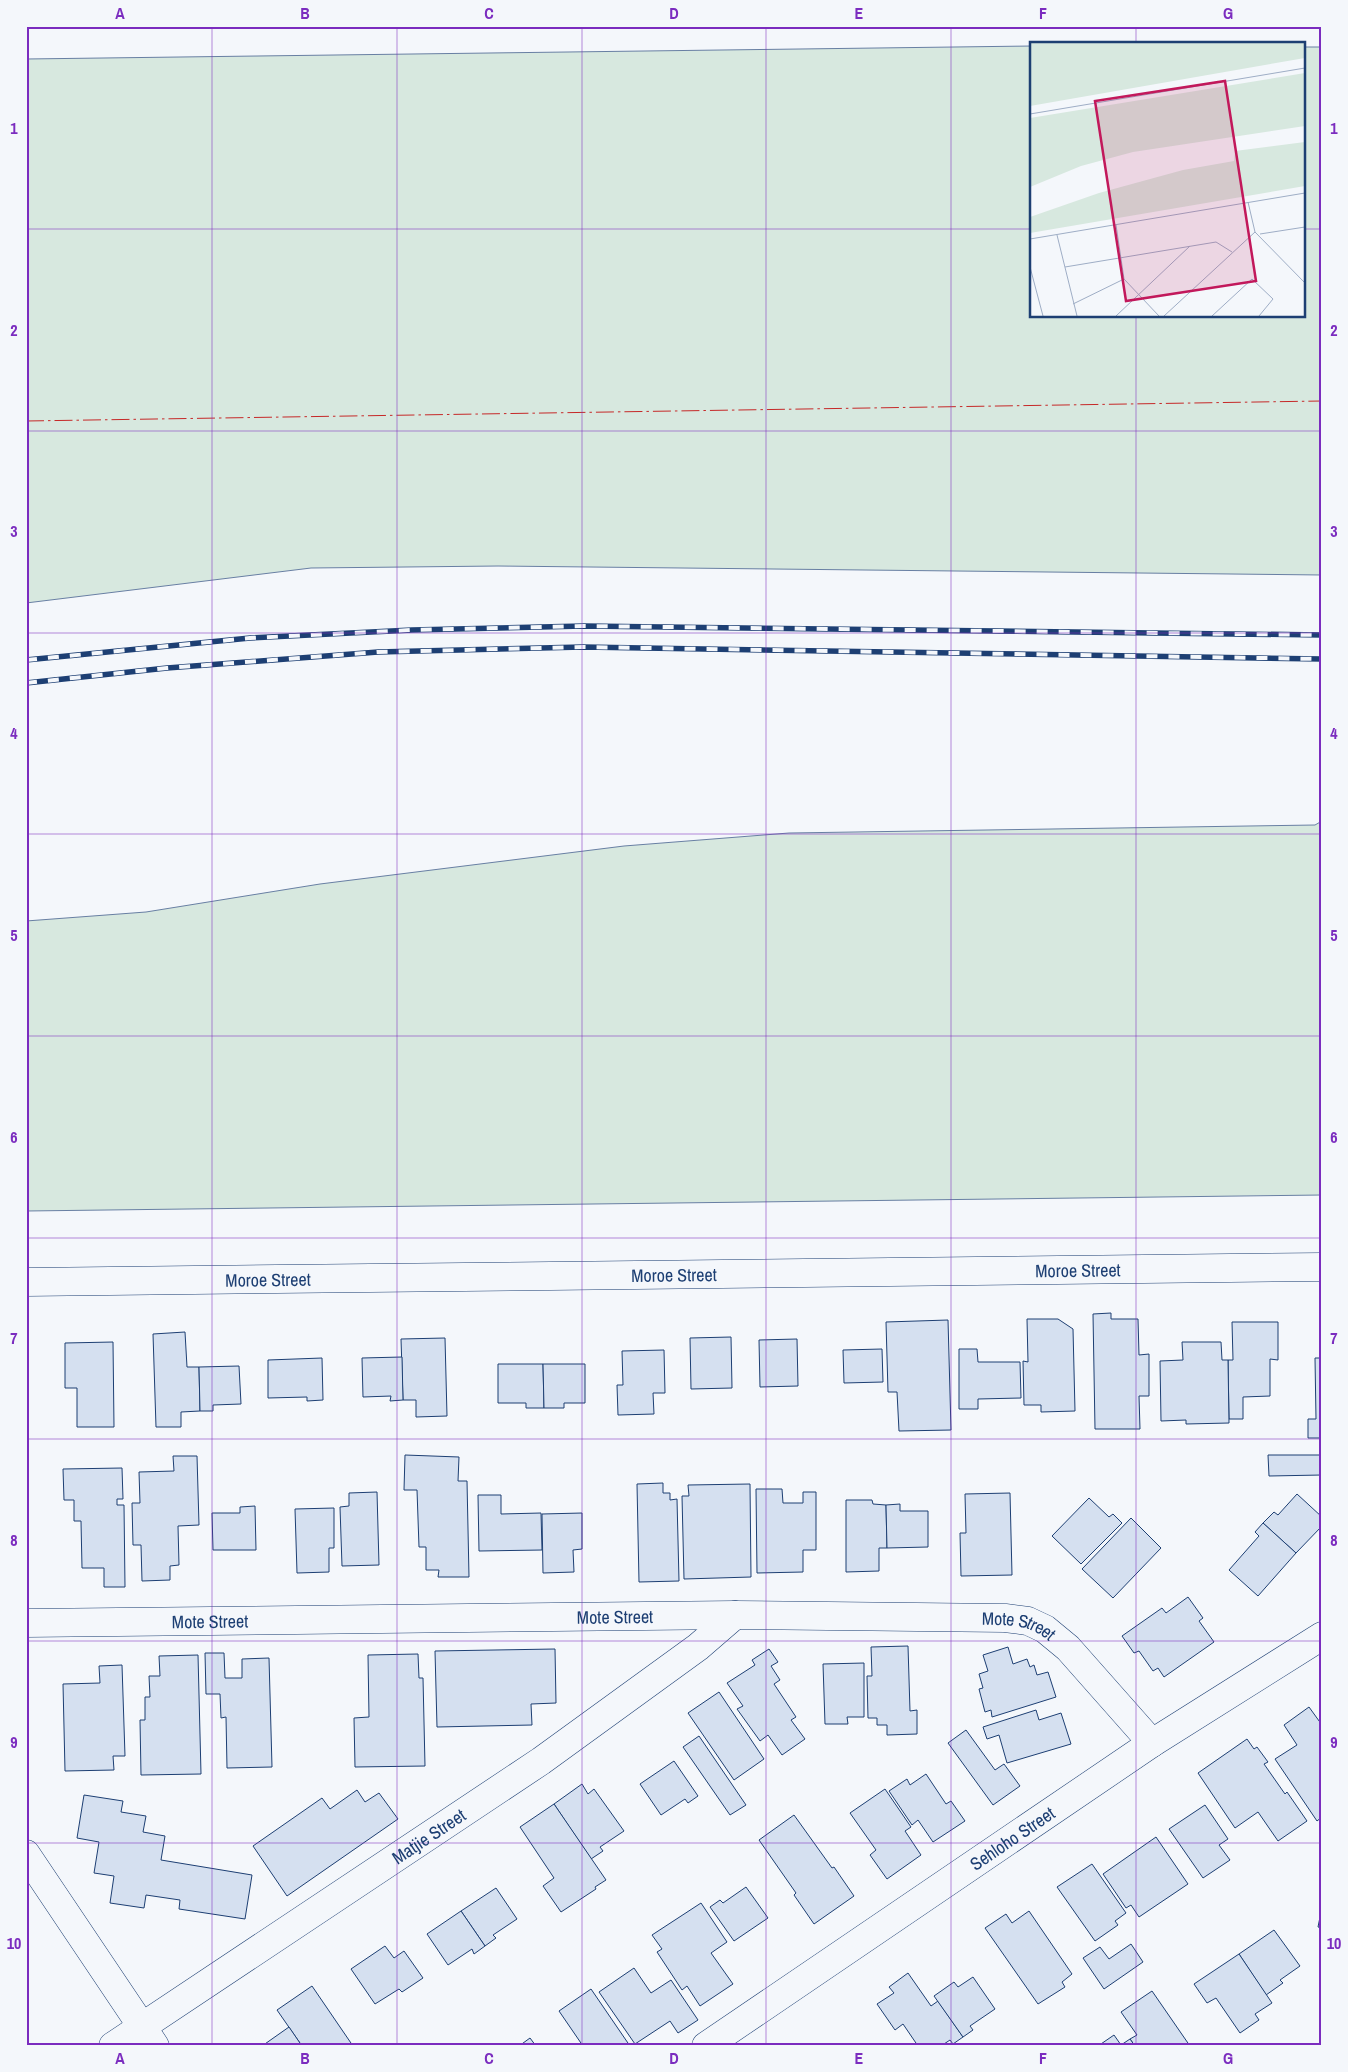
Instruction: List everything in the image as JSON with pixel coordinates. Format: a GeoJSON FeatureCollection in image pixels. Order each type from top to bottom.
{"type":"FeatureCollection","features":[{"type":"Feature","properties":{"kind":"street","name":"Moroe Street"},"geometry":{"type":"LineString","coordinates":[[26,1282],[1322,1268]]}},
{"type":"Feature","properties":{"kind":"street","name":"Mote Street"},"geometry":{"type":"LineString","coordinates":[[26,1623],[734,1615],[1005,1618],[1028,1621],[1045,1629],[1068,1648],[1152,1743]]}},
{"type":"Feature","properties":{"kind":"street","name":"Matjie Street"},"geometry":{"type":"LineString","coordinates":[[113,2046],[148,2036],[541,1761],[682,1659],[734,1615]]}},
{"type":"Feature","properties":{"kind":"street","name":"Sehloho Street"},"geometry":{"type":"LineString","coordinates":[[706,2046],[1152,1743],[1322,1636]]}},
{"type":"Feature","properties":{"kind":"street"},"geometry":{"type":"LineString","coordinates":[[26,1854],[148,2036]]}},
{"type":"Feature","properties":{"kind":"shaded area"},"geometry":{"type":"Polygon","coordinates":[[[1030,46],[1030,318],[1306,318],[1306,47],[1322,47],[1322,575],[498,566],[311,568],[26,603],[26,59],[1030,46]]]}},
{"type":"Feature","properties":{"kind":"shaded area"},"geometry":{"type":"Polygon","coordinates":[[[1322,821],[1322,1195],[26,1211],[26,921],[146,912],[320,884],[624,846],[789,833],[1315,825],[1322,821]]]}},
{"type":"Feature","properties":{"kind":"building"},"geometry":{"type":"Polygon","coordinates":[[[1111,1313],[1111,1319],[1138,1319],[1139,1355],[1149,1354],[1149,1396],[1139,1396],[1140,1429],[1095,1429],[1093,1314],[1111,1313]]]}},
{"type":"Feature","properties":{"kind":"building"},"geometry":{"type":"Polygon","coordinates":[[[1027,1319],[1058,1319],[1073,1329],[1075,1411],[1041,1412],[1041,1405],[1024,1405],[1023,1361],[1028,1362],[1027,1319]]]}},
{"type":"Feature","properties":{"kind":"building"},"geometry":{"type":"Polygon","coordinates":[[[948,1320],[951,1430],[899,1431],[897,1392],[888,1392],[886,1322],[948,1320]]]}},
{"type":"Feature","properties":{"kind":"building"},"geometry":{"type":"Polygon","coordinates":[[[1232,1322],[1278,1322],[1278,1360],[1270,1359],[1270,1396],[1243,1397],[1243,1419],[1229,1419],[1228,1360],[1233,1360],[1232,1322]]]}},
{"type":"Feature","properties":{"kind":"building"},"geometry":{"type":"Polygon","coordinates":[[[185,1332],[187,1367],[199,1367],[200,1411],[181,1412],[181,1427],[156,1427],[153,1334],[185,1332]]]}},
{"type":"Feature","properties":{"kind":"building"},"geometry":{"type":"Polygon","coordinates":[[[731,1337],[732,1388],[691,1389],[690,1338],[731,1337]]]}},
{"type":"Feature","properties":{"kind":"building"},"geometry":{"type":"Polygon","coordinates":[[[445,1338],[447,1416],[416,1417],[416,1400],[403,1400],[401,1339],[445,1338]]]}},
{"type":"Feature","properties":{"kind":"building"},"geometry":{"type":"Polygon","coordinates":[[[797,1339],[798,1386],[760,1387],[759,1340],[797,1339]]]}},
{"type":"Feature","properties":{"kind":"building"},"geometry":{"type":"Polygon","coordinates":[[[113,1342],[114,1427],[77,1427],[77,1388],[65,1388],[65,1343],[113,1342]]]}},
{"type":"Feature","properties":{"kind":"building"},"geometry":{"type":"Polygon","coordinates":[[[1182,1342],[1221,1342],[1222,1360],[1228,1360],[1229,1423],[1186,1424],[1186,1420],[1161,1421],[1160,1361],[1183,1360],[1182,1342]]]}},
{"type":"Feature","properties":{"kind":"building"},"geometry":{"type":"Polygon","coordinates":[[[882,1349],[883,1382],[844,1383],[843,1350],[882,1349]]]}},
{"type":"Feature","properties":{"kind":"building"},"geometry":{"type":"Polygon","coordinates":[[[959,1349],[977,1349],[978,1362],[1020,1362],[1021,1398],[978,1399],[978,1409],[959,1409],[959,1349]]]}},
{"type":"Feature","properties":{"kind":"building"},"geometry":{"type":"Polygon","coordinates":[[[664,1350],[665,1393],[653,1393],[654,1414],[618,1415],[617,1385],[623,1385],[622,1351],[664,1350]]]}},
{"type":"Feature","properties":{"kind":"building"},"geometry":{"type":"Polygon","coordinates":[[[402,1357],[403,1400],[390,1401],[391,1396],[363,1397],[362,1358],[402,1357]]]}},
{"type":"Feature","properties":{"kind":"building"},"geometry":{"type":"Polygon","coordinates":[[[322,1358],[323,1400],[307,1401],[307,1397],[268,1398],[268,1360],[322,1358]]]}},
{"type":"Feature","properties":{"kind":"building"},"geometry":{"type":"Polygon","coordinates":[[[1315,1358],[1322,1358],[1322,1438],[1308,1438],[1308,1419],[1316,1419],[1315,1358]]]}},
{"type":"Feature","properties":{"kind":"building"},"geometry":{"type":"Polygon","coordinates":[[[498,1364],[543,1364],[544,1408],[526,1408],[526,1403],[498,1403],[498,1364]]]}},
{"type":"Feature","properties":{"kind":"building"},"geometry":{"type":"Polygon","coordinates":[[[543,1364],[585,1364],[585,1403],[564,1403],[564,1408],[544,1408],[543,1364]]]}},
{"type":"Feature","properties":{"kind":"building"},"geometry":{"type":"Polygon","coordinates":[[[239,1366],[241,1404],[213,1405],[213,1411],[200,1411],[199,1367],[239,1366]]]}},
{"type":"Feature","properties":{"kind":"building"},"geometry":{"type":"Polygon","coordinates":[[[405,1455],[459,1457],[458,1481],[467,1481],[469,1577],[438,1577],[439,1570],[426,1570],[426,1547],[419,1547],[417,1490],[404,1490],[405,1455]]]}},
{"type":"Feature","properties":{"kind":"building"},"geometry":{"type":"Polygon","coordinates":[[[1268,1455],[1322,1455],[1322,1475],[1269,1476],[1268,1455]]]}},
{"type":"Feature","properties":{"kind":"building"},"geometry":{"type":"Polygon","coordinates":[[[173,1456],[197,1456],[199,1525],[178,1526],[179,1565],[170,1566],[170,1580],[142,1581],[141,1545],[133,1545],[132,1503],[140,1503],[139,1472],[174,1471],[173,1456]]]}},
{"type":"Feature","properties":{"kind":"building"},"geometry":{"type":"Polygon","coordinates":[[[122,1468],[123,1499],[117,1499],[117,1505],[124,1505],[125,1587],[104,1587],[104,1568],[82,1568],[81,1521],[74,1521],[74,1500],[64,1500],[63,1469],[122,1468]]]}},
{"type":"Feature","properties":{"kind":"building"},"geometry":{"type":"Polygon","coordinates":[[[663,1483],[663,1493],[670,1493],[670,1500],[677,1499],[679,1581],[639,1582],[637,1484],[663,1483]]]}},
{"type":"Feature","properties":{"kind":"building"},"geometry":{"type":"Polygon","coordinates":[[[750,1484],[751,1577],[684,1579],[682,1496],[689,1496],[688,1485],[750,1484]]]}},
{"type":"Feature","properties":{"kind":"building"},"geometry":{"type":"Polygon","coordinates":[[[756,1489],[782,1489],[783,1503],[803,1503],[803,1492],[816,1492],[816,1550],[803,1550],[803,1572],[757,1573],[756,1489]]]}},
{"type":"Feature","properties":{"kind":"building"},"geometry":{"type":"Polygon","coordinates":[[[377,1492],[379,1565],[342,1566],[340,1507],[349,1506],[349,1493],[377,1492]]]}},
{"type":"Feature","properties":{"kind":"building"},"geometry":{"type":"Polygon","coordinates":[[[1010,1493],[1012,1575],[961,1576],[960,1533],[966,1533],[965,1494],[1010,1493]]]}},
{"type":"Feature","properties":{"kind":"building"},"geometry":{"type":"Polygon","coordinates":[[[1297,1494],[1322,1517],[1322,1526],[1296,1553],[1263,1523],[1274,1512],[1278,1515],[1297,1494]]]}},
{"type":"Feature","properties":{"kind":"building"},"geometry":{"type":"Polygon","coordinates":[[[478,1495],[501,1495],[501,1514],[541,1513],[542,1550],[479,1551],[478,1495]]]}},
{"type":"Feature","properties":{"kind":"building"},"geometry":{"type":"Polygon","coordinates":[[[1089,1498],[1109,1517],[1113,1514],[1122,1523],[1081,1564],[1052,1536],[1089,1498]]]}},
{"type":"Feature","properties":{"kind":"building"},"geometry":{"type":"Polygon","coordinates":[[[846,1500],[872,1500],[873,1504],[886,1505],[887,1548],[879,1548],[879,1571],[846,1572],[846,1500]]]}},
{"type":"Feature","properties":{"kind":"building"},"geometry":{"type":"Polygon","coordinates":[[[900,1504],[900,1511],[928,1511],[928,1547],[887,1548],[886,1505],[900,1504]]]}},
{"type":"Feature","properties":{"kind":"building"},"geometry":{"type":"Polygon","coordinates":[[[255,1506],[256,1550],[213,1550],[212,1513],[240,1513],[240,1507],[255,1506]]]}},
{"type":"Feature","properties":{"kind":"building"},"geometry":{"type":"Polygon","coordinates":[[[334,1508],[334,1548],[329,1548],[329,1572],[297,1573],[295,1509],[334,1508]]]}},
{"type":"Feature","properties":{"kind":"building"},"geometry":{"type":"Polygon","coordinates":[[[582,1513],[582,1549],[573,1550],[574,1572],[543,1573],[542,1514],[582,1513]]]}},
{"type":"Feature","properties":{"kind":"building"},"geometry":{"type":"Polygon","coordinates":[[[1131,1518],[1161,1548],[1113,1598],[1082,1569],[1131,1518]]]}},
{"type":"Feature","properties":{"kind":"building"},"geometry":{"type":"Polygon","coordinates":[[[1263,1523],[1296,1553],[1258,1596],[1229,1570],[1259,1536],[1255,1532],[1263,1523]]]}},
{"type":"Feature","properties":{"kind":"building"},"geometry":{"type":"Polygon","coordinates":[[[1188,1597],[1203,1618],[1199,1621],[1214,1642],[1164,1677],[1158,1668],[1153,1671],[1139,1651],[1134,1653],[1122,1636],[1162,1608],[1166,1613],[1188,1597]]]}},
{"type":"Feature","properties":{"kind":"building"},"geometry":{"type":"Polygon","coordinates":[[[908,1646],[910,1711],[917,1710],[917,1734],[887,1735],[887,1725],[877,1725],[877,1718],[868,1718],[867,1676],[872,1676],[871,1647],[908,1646]]]}},
{"type":"Feature","properties":{"kind":"building"},"geometry":{"type":"Polygon","coordinates":[[[1008,1647],[1013,1664],[1027,1659],[1030,1667],[1034,1665],[1037,1675],[1048,1672],[1056,1697],[992,1717],[991,1710],[985,1712],[979,1689],[983,1688],[979,1674],[988,1671],[983,1655],[1008,1647]]]}},
{"type":"Feature","properties":{"kind":"building"},"geometry":{"type":"Polygon","coordinates":[[[555,1649],[556,1703],[531,1704],[532,1725],[437,1727],[435,1651],[555,1649]]]}},
{"type":"Feature","properties":{"kind":"building"},"geometry":{"type":"Polygon","coordinates":[[[769,1649],[778,1662],[771,1666],[780,1680],[774,1684],[796,1717],[791,1720],[805,1739],[782,1755],[768,1735],[760,1741],[737,1709],[743,1706],[727,1683],[755,1665],[752,1660],[769,1649]]]}},
{"type":"Feature","properties":{"kind":"building"},"geometry":{"type":"Polygon","coordinates":[[[205,1653],[224,1653],[225,1678],[242,1678],[242,1659],[269,1658],[272,1767],[227,1768],[226,1717],[221,1718],[220,1694],[206,1694],[205,1653]]]}},
{"type":"Feature","properties":{"kind":"building"},"geometry":{"type":"Polygon","coordinates":[[[418,1654],[419,1678],[423,1678],[425,1766],[355,1767],[354,1718],[369,1717],[368,1655],[418,1654]]]}},
{"type":"Feature","properties":{"kind":"building"},"geometry":{"type":"Polygon","coordinates":[[[198,1655],[201,1774],[141,1775],[140,1720],[145,1720],[145,1697],[150,1697],[149,1676],[160,1676],[159,1656],[198,1655]]]}},
{"type":"Feature","properties":{"kind":"building"},"geometry":{"type":"Polygon","coordinates":[[[864,1663],[864,1717],[847,1717],[848,1724],[825,1724],[823,1664],[864,1663]]]}},
{"type":"Feature","properties":{"kind":"building"},"geometry":{"type":"Polygon","coordinates":[[[122,1665],[125,1756],[113,1756],[114,1770],[65,1771],[63,1684],[100,1683],[99,1666],[122,1665]]]}},
{"type":"Feature","properties":{"kind":"building"},"geometry":{"type":"Polygon","coordinates":[[[719,1692],[764,1759],[734,1780],[688,1713],[719,1692]]]}},
{"type":"Feature","properties":{"kind":"building"},"geometry":{"type":"Polygon","coordinates":[[[1309,1707],[1322,1725],[1322,1817],[1317,1821],[1275,1759],[1297,1745],[1284,1725],[1309,1707]]]}},
{"type":"Feature","properties":{"kind":"building"},"geometry":{"type":"Polygon","coordinates":[[[1036,1710],[1039,1720],[1061,1713],[1071,1744],[1007,1763],[999,1735],[987,1739],[983,1727],[1036,1710]]]}},
{"type":"Feature","properties":{"kind":"building"},"geometry":{"type":"Polygon","coordinates":[[[966,1730],[995,1770],[1004,1764],[1020,1786],[993,1805],[948,1743],[966,1730]]]}},
{"type":"Feature","properties":{"kind":"building"},"geometry":{"type":"Polygon","coordinates":[[[699,1736],[746,1805],[730,1815],[683,1747],[699,1736]]]}},
{"type":"Feature","properties":{"kind":"building"},"geometry":{"type":"Polygon","coordinates":[[[1247,1739],[1254,1749],[1257,1747],[1268,1762],[1264,1764],[1307,1821],[1278,1841],[1258,1812],[1235,1828],[1198,1773],[1247,1739]]]}},
{"type":"Feature","properties":{"kind":"building"},"geometry":{"type":"Polygon","coordinates":[[[674,1761],[698,1796],[688,1803],[685,1799],[661,1815],[640,1784],[674,1761]]]}},
{"type":"Feature","properties":{"kind":"building"},"geometry":{"type":"Polygon","coordinates":[[[926,1774],[946,1804],[951,1801],[965,1821],[933,1842],[918,1820],[912,1825],[889,1791],[907,1779],[910,1785],[926,1774]]]}},
{"type":"Feature","properties":{"kind":"building"},"geometry":{"type":"Polygon","coordinates":[[[582,1784],[588,1794],[594,1789],[624,1831],[600,1847],[603,1851],[591,1859],[554,1804],[582,1784]]]}},
{"type":"Feature","properties":{"kind":"building"},"geometry":{"type":"Polygon","coordinates":[[[885,1789],[911,1827],[905,1831],[921,1855],[887,1879],[870,1855],[876,1850],[850,1813],[885,1789]]]}},
{"type":"Feature","properties":{"kind":"building"},"geometry":{"type":"Polygon","coordinates":[[[357,1790],[365,1802],[379,1793],[398,1819],[287,1896],[253,1846],[322,1798],[330,1809],[357,1790]]]}},
{"type":"Feature","properties":{"kind":"building"},"geometry":{"type":"Polygon","coordinates":[[[84,1795],[123,1801],[121,1812],[146,1816],[143,1832],[165,1836],[161,1860],[252,1875],[245,1919],[179,1909],[180,1900],[146,1895],[144,1908],[110,1903],[114,1876],[94,1873],[99,1842],[77,1838],[84,1795]]]}},
{"type":"Feature","properties":{"kind":"building"},"geometry":{"type":"Polygon","coordinates":[[[554,1804],[606,1880],[595,1887],[596,1889],[561,1912],[543,1886],[554,1878],[520,1827],[554,1804]]]}},
{"type":"Feature","properties":{"kind":"building"},"geometry":{"type":"Polygon","coordinates":[[[1205,1805],[1228,1839],[1219,1845],[1230,1860],[1203,1878],[1169,1829],[1205,1805]]]}},
{"type":"Feature","properties":{"kind":"building"},"geometry":{"type":"Polygon","coordinates":[[[794,1815],[854,1896],[814,1924],[794,1895],[796,1893],[759,1840],[794,1815]]]}},
{"type":"Feature","properties":{"kind":"building"},"geometry":{"type":"Polygon","coordinates":[[[1156,1837],[1188,1884],[1139,1917],[1131,1905],[1126,1908],[1103,1874],[1156,1837]]]}},
{"type":"Feature","properties":{"kind":"building"},"geometry":{"type":"Polygon","coordinates":[[[1092,1864],[1126,1913],[1115,1921],[1118,1925],[1095,1941],[1057,1887],[1092,1864]]]}},
{"type":"Feature","properties":{"kind":"building"},"geometry":{"type":"Polygon","coordinates":[[[746,1887],[768,1918],[734,1941],[710,1907],[720,1900],[723,1903],[746,1887]]]}},
{"type":"Feature","properties":{"kind":"building"},"geometry":{"type":"Polygon","coordinates":[[[496,1888],[517,1919],[493,1935],[496,1938],[485,1946],[461,1911],[496,1888]]]}},
{"type":"Feature","properties":{"kind":"building"},"geometry":{"type":"Polygon","coordinates":[[[701,1903],[727,1942],[711,1953],[733,1984],[700,2006],[687,1986],[682,1990],[657,1952],[662,1949],[652,1935],[701,1903]]]}},
{"type":"Feature","properties":{"kind":"building"},"geometry":{"type":"Polygon","coordinates":[[[1322,1907],[1322,1928],[1318,1927],[1322,1907]]]}},
{"type":"Feature","properties":{"kind":"building"},"geometry":{"type":"Polygon","coordinates":[[[461,1911],[485,1946],[474,1954],[472,1949],[448,1965],[427,1934],[461,1911]]]}},
{"type":"Feature","properties":{"kind":"building"},"geometry":{"type":"Polygon","coordinates":[[[1029,1911],[1072,1974],[1062,1982],[1065,1987],[1038,2004],[985,1928],[1006,1914],[1012,1923],[1029,1911]]]}},
{"type":"Feature","properties":{"kind":"building"},"geometry":{"type":"Polygon","coordinates":[[[1274,1930],[1300,1966],[1280,1980],[1283,1983],[1266,1995],[1239,1954],[1274,1930]]]}},
{"type":"Feature","properties":{"kind":"building"},"geometry":{"type":"Polygon","coordinates":[[[1131,1944],[1143,1962],[1104,1989],[1083,1958],[1100,1947],[1109,1959],[1131,1944]]]}},
{"type":"Feature","properties":{"kind":"building"},"geometry":{"type":"Polygon","coordinates":[[[385,1946],[394,1958],[404,1951],[423,1978],[402,1992],[399,1989],[375,2004],[351,1969],[385,1946]]]}},
{"type":"Feature","properties":{"kind":"building"},"geometry":{"type":"Polygon","coordinates":[[[1239,1954],[1272,2003],[1255,2014],[1259,2020],[1240,2033],[1216,1998],[1207,2003],[1194,1984],[1239,1954]]]}},
{"type":"Feature","properties":{"kind":"building"},"geometry":{"type":"Polygon","coordinates":[[[634,1968],[651,1993],[671,1980],[698,2020],[678,2033],[670,2021],[635,2044],[599,1992],[634,1968]]]}},
{"type":"Feature","properties":{"kind":"building"},"geometry":{"type":"Polygon","coordinates":[[[908,1973],[931,2006],[938,2001],[963,2037],[953,2044],[950,2040],[941,2046],[918,2046],[903,2024],[895,2030],[877,2004],[894,1993],[889,1987],[908,1973]]]}},
{"type":"Feature","properties":{"kind":"building"},"geometry":{"type":"Polygon","coordinates":[[[973,1977],[995,2009],[970,2026],[973,2030],[963,2037],[934,1996],[954,1982],[958,1987],[973,1977]]]}},
{"type":"Feature","properties":{"kind":"building"},"geometry":{"type":"Polygon","coordinates":[[[312,1986],[353,2046],[302,2046],[277,2010],[312,1986]]]}},
{"type":"Feature","properties":{"kind":"building"},"geometry":{"type":"Polygon","coordinates":[[[591,1989],[630,2046],[583,2046],[559,2011],[591,1989]]]}},
{"type":"Feature","properties":{"kind":"building"},"geometry":{"type":"Polygon","coordinates":[[[1152,1991],[1190,2046],[1135,2046],[1130,2039],[1137,2035],[1121,2012],[1152,1991]]]}},
{"type":"Feature","properties":{"kind":"building"},"geometry":{"type":"Polygon","coordinates":[[[289,2027],[302,2046],[262,2046],[289,2027]]]}},
{"type":"Feature","properties":{"kind":"building"},"geometry":{"type":"Polygon","coordinates":[[[1114,2035],[1121,2045],[1130,2039],[1135,2046],[1098,2046],[1114,2035]]]}},
{"type":"Feature","properties":{"kind":"building"},"geometry":{"type":"Polygon","coordinates":[[[530,2038],[536,2046],[519,2046],[530,2038]]]}},
{"type":"Feature","properties":{"kind":"railway"},"geometry":{"type":"LineString","coordinates":[[26,660],[250,638],[412,630],[584,626],[1322,635]]}},
{"type":"Feature","properties":{"kind":"railway"},"geometry":{"type":"LineString","coordinates":[[26,683],[167,668],[378,652],[583,647],[1322,659]]}},
{"type":"Feature","properties":{"kind":"power"},"geometry":{"type":"LineString","coordinates":[[26,421],[1322,401]]}}]}
